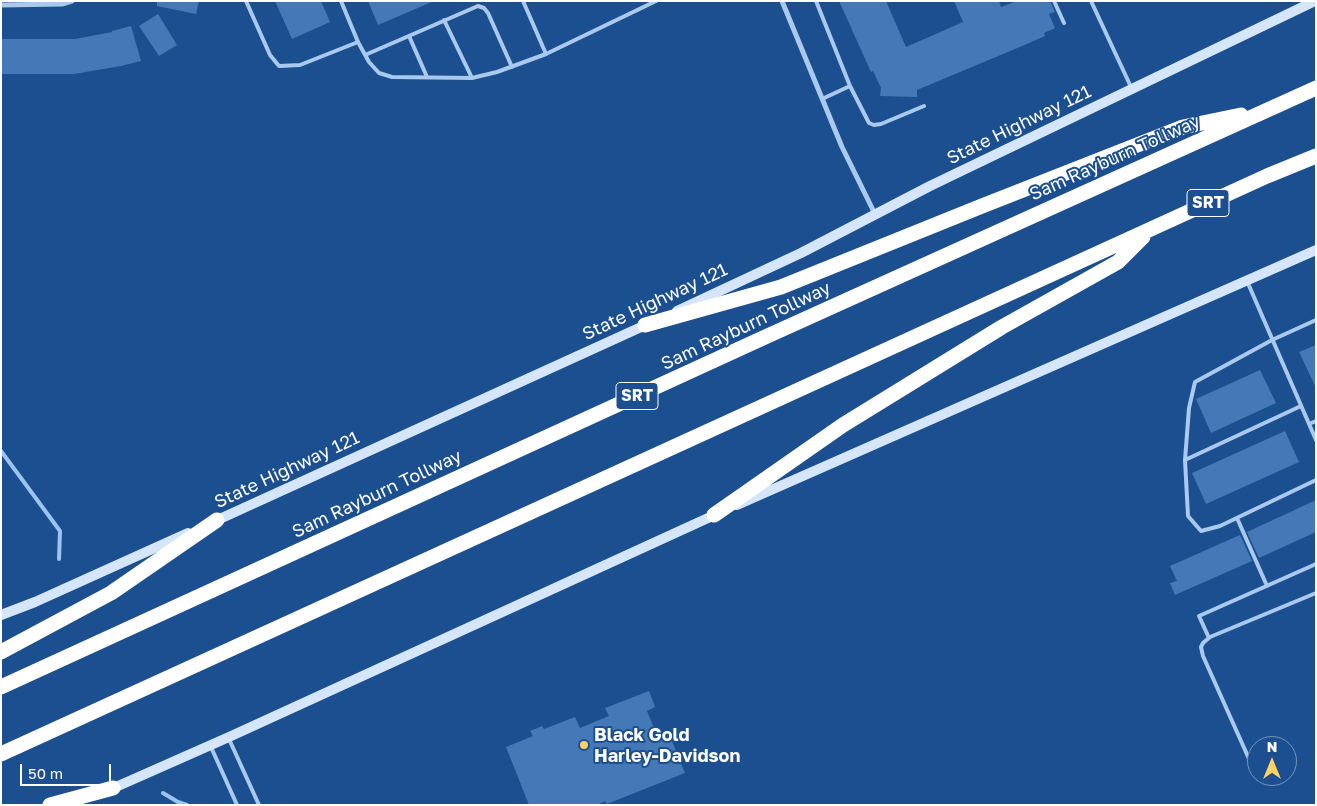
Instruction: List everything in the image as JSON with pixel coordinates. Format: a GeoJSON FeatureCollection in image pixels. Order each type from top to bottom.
{"type":"FeatureCollection","features":[{"type":"Feature","properties":{"kind":"highway","name":"Sam Rayburn Tollway"},"geometry":{"type":"LineString","coordinates":[[1,687],[1316,88]]}},
{"type":"Feature","properties":{"kind":"highway"},"geometry":{"type":"LineString","coordinates":[[645,325],[781,287],[1183,127],[1274,107]]}},
{"type":"Feature","properties":{"kind":"highway","name":"SRT"},"geometry":{"type":"LineString","coordinates":[[1,754],[1267,176],[1316,156]]}},
{"type":"Feature","properties":{"kind":"highway"},"geometry":{"type":"LineString","coordinates":[[714,515],[876,404],[1002,326],[1118,262],[1149,230]]}},
{"type":"Feature","properties":{"kind":"highway"},"geometry":{"type":"LineString","coordinates":[[1,652],[111,593],[217,520]]}},
{"type":"Feature","properties":{"kind":"highway"},"geometry":{"type":"LineString","coordinates":[[50,805],[113,788]]}},
{"type":"Feature","properties":{"kind":"main road","name":"State Highway 121"},"geometry":{"type":"LineString","coordinates":[[1,615],[35,602],[217,520],[801,253],[875,214],[1312,2]]}},
{"type":"Feature","properties":{"kind":"main road"},"geometry":{"type":"LineString","coordinates":[[76,805],[856,451],[1316,250]]}},
{"type":"Feature","properties":{"kind":"street"},"geometry":{"type":"LineString","coordinates":[[1,5],[62,4],[72,1]]}},
{"type":"Feature","properties":{"kind":"street"},"geometry":{"type":"LineString","coordinates":[[782,1],[842,147],[875,214]]}},
{"type":"Feature","properties":{"kind":"lane"},"geometry":{"type":"LineString","coordinates":[[246,1],[270,55],[279,66],[300,65],[358,42]]}},
{"type":"Feature","properties":{"kind":"lane"},"geometry":{"type":"LineString","coordinates":[[341,1],[358,42],[379,73],[392,77],[427,78],[472,78],[512,67],[546,54],[656,1]]}},
{"type":"Feature","properties":{"kind":"lane"},"geometry":{"type":"LineString","coordinates":[[522,1],[546,54]]}},
{"type":"Feature","properties":{"kind":"lane"},"geometry":{"type":"LineString","coordinates":[[816,1],[850,86],[869,123],[874,125],[881,124],[924,106]]}},
{"type":"Feature","properties":{"kind":"lane"},"geometry":{"type":"LineString","coordinates":[[1054,1],[1064,23]]}},
{"type":"Feature","properties":{"kind":"lane"},"geometry":{"type":"LineString","coordinates":[[1091,1],[1132,90]]}},
{"type":"Feature","properties":{"kind":"lane"},"geometry":{"type":"LineString","coordinates":[[365,55],[478,6],[484,8],[488,13],[512,67]]}},
{"type":"Feature","properties":{"kind":"lane"},"geometry":{"type":"LineString","coordinates":[[444,20],[472,78]]}},
{"type":"Feature","properties":{"kind":"lane"},"geometry":{"type":"LineString","coordinates":[[409,36],[427,78]]}},
{"type":"Feature","properties":{"kind":"lane"},"geometry":{"type":"LineString","coordinates":[[822,99],[850,86]]}},
{"type":"Feature","properties":{"kind":"lane"},"geometry":{"type":"LineString","coordinates":[[1247,280],[1316,440]]}},
{"type":"Feature","properties":{"kind":"lane"},"geometry":{"type":"LineString","coordinates":[[1316,320],[1272,340],[1195,382],[1189,408],[1186,460],[1188,516],[1200,531],[1220,526],[1316,480]]}},
{"type":"Feature","properties":{"kind":"lane"},"geometry":{"type":"LineString","coordinates":[[1186,460],[1301,406]]}},
{"type":"Feature","properties":{"kind":"lane"},"geometry":{"type":"LineString","coordinates":[[1309,424],[1316,420]]}},
{"type":"Feature","properties":{"kind":"lane"},"geometry":{"type":"LineString","coordinates":[[1237,518],[1267,586]]}},
{"type":"Feature","properties":{"kind":"lane"},"geometry":{"type":"LineString","coordinates":[[1209,638],[1199,616],[1316,564]]}},
{"type":"Feature","properties":{"kind":"lane"},"geometry":{"type":"LineString","coordinates":[[1247,754],[1203,656],[1201,647],[1209,638],[1316,592]]}},
{"type":"Feature","properties":{"kind":"lane"},"geometry":{"type":"LineString","coordinates":[[228,737],[259,805]]}},
{"type":"Feature","properties":{"kind":"lane"},"geometry":{"type":"LineString","coordinates":[[210,745],[237,805]]}},
{"type":"Feature","properties":{"kind":"building"},"geometry":{"type":"Polygon","coordinates":[[[157,1],[199,1],[196,14],[157,6],[157,1]]]}},
{"type":"Feature","properties":{"kind":"building"},"geometry":{"type":"Polygon","coordinates":[[[275,1],[321,1],[330,22],[292,39],[275,1]]]}},
{"type":"Feature","properties":{"kind":"building"},"geometry":{"type":"Polygon","coordinates":[[[368,1],[434,1],[378,25],[368,1]]]}},
{"type":"Feature","properties":{"kind":"building"},"geometry":{"type":"Polygon","coordinates":[[[839,1],[886,1],[906,47],[963,22],[954,1],[999,1],[1001,7],[1017,1],[1050,1],[1055,12],[1049,14],[1055,28],[1044,33],[1045,36],[917,90],[917,97],[880,96],[881,88],[873,71],[871,72],[839,1]]]}},
{"type":"Feature","properties":{"kind":"building"},"geometry":{"type":"Polygon","coordinates":[[[158,14],[177,45],[159,56],[139,26],[158,14]]]}},
{"type":"Feature","properties":{"kind":"building"},"geometry":{"type":"Polygon","coordinates":[[[131,26],[141,61],[74,74],[1,74],[1,39],[75,39],[112,32],[131,26]]]}},
{"type":"Feature","properties":{"kind":"building"},"geometry":{"type":"Polygon","coordinates":[[[1316,345],[1316,388],[1299,352],[1316,345]]]}},
{"type":"Feature","properties":{"kind":"building"},"geometry":{"type":"Polygon","coordinates":[[[1260,370],[1276,403],[1211,433],[1196,399],[1260,370]]]}},
{"type":"Feature","properties":{"kind":"building"},"geometry":{"type":"Polygon","coordinates":[[[1285,431],[1299,462],[1206,504],[1192,473],[1285,431]]]}},
{"type":"Feature","properties":{"kind":"building"},"geometry":{"type":"Polygon","coordinates":[[[1316,500],[1316,532],[1259,558],[1247,532],[1316,500]]]}},
{"type":"Feature","properties":{"kind":"building"},"geometry":{"type":"Polygon","coordinates":[[[1240,535],[1252,561],[1175,595],[1170,583],[1177,581],[1170,566],[1240,535]]]}},
{"type":"Feature","properties":{"kind":"building"},"geometry":{"type":"Polygon","coordinates":[[[649,691],[655,707],[647,711],[659,740],[670,736],[685,773],[607,804],[605,801],[597,805],[529,805],[506,747],[533,736],[530,731],[542,726],[544,729],[575,717],[580,728],[609,716],[605,708],[649,691]]]}},
{"type":"Feature","properties":{"kind":"waterway"},"geometry":{"type":"LineString","coordinates":[[1,451],[60,531],[59,559]]}},
{"type":"Feature","properties":{"kind":"waterway"},"geometry":{"type":"LineString","coordinates":[[163,793],[187,805]]}},
{"type":"Feature","properties":{"kind":"place","name":"Black Gold Harley-Davidson"},"geometry":{"type":"Point","coordinates":[584,745]}}]}
